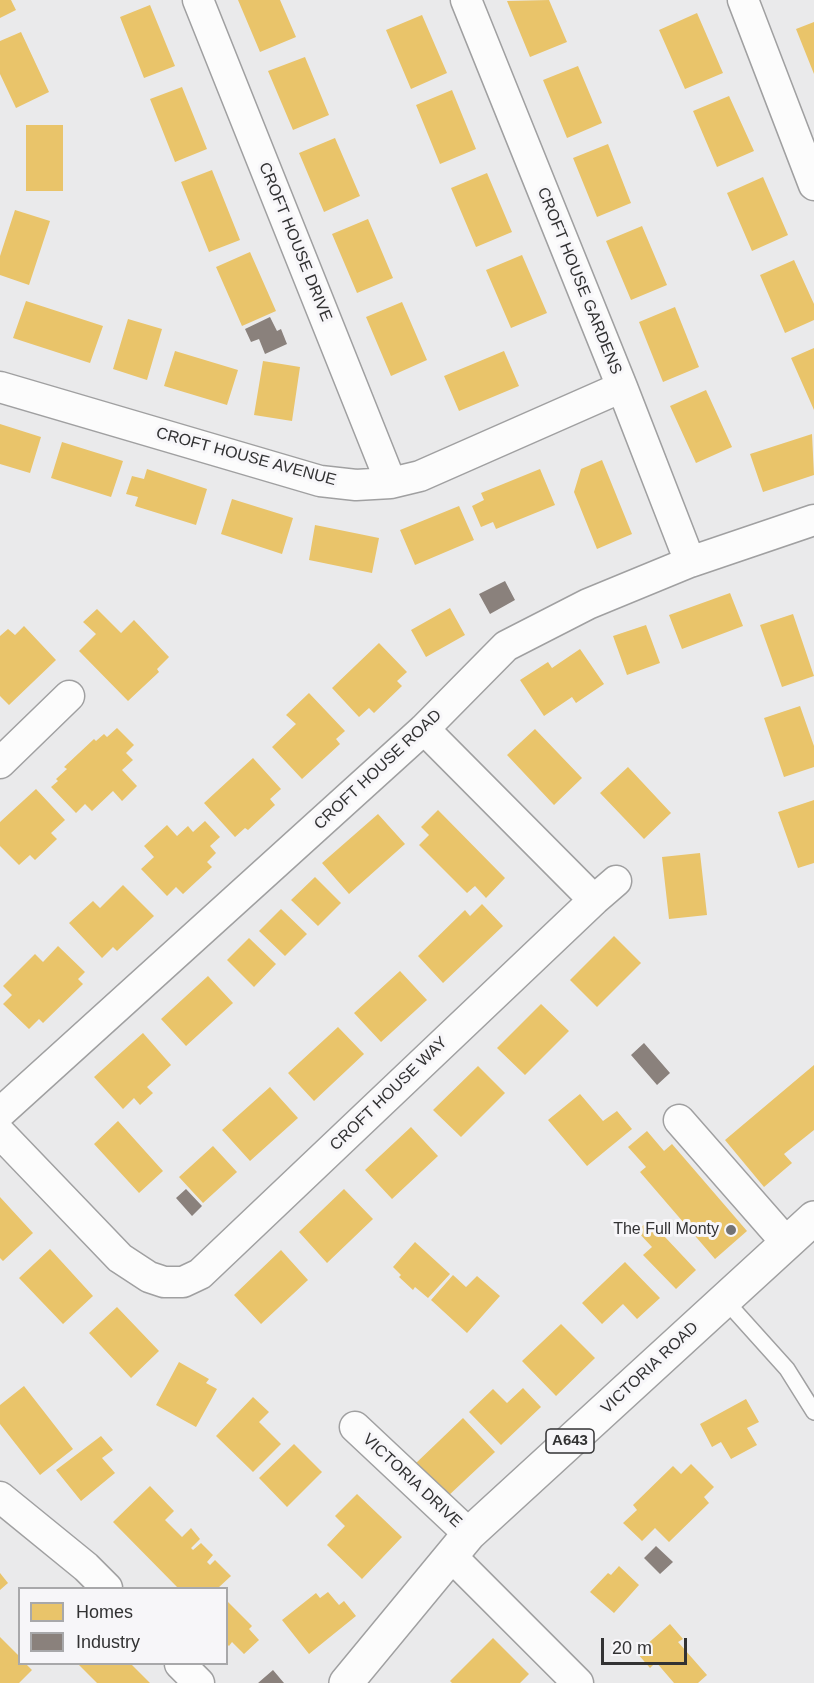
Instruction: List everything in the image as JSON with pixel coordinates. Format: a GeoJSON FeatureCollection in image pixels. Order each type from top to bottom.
{"type":"FeatureCollection","features":[{"type":"Feature","properties":{"kind":"main road","name":"VICTORIA ROAD"},"geometry":{"type":"LineString","coordinates":[[346,1683],[460,1545],[814,1218]]}},
{"type":"Feature","properties":{"kind":"street","name":"CROFT HOUSE DRIVE"},"geometry":{"type":"LineString","coordinates":[[198,0],[391,483]]}},
{"type":"Feature","properties":{"kind":"street","name":"CROFT HOUSE GARDENS"},"geometry":{"type":"LineString","coordinates":[[466,0],[690,562]]}},
{"type":"Feature","properties":{"kind":"street"},"geometry":{"type":"LineString","coordinates":[[743,0],[814,185]]}},
{"type":"Feature","properties":{"kind":"street","name":"CROFT HOUSE AVENUE"},"geometry":{"type":"LineString","coordinates":[[0,387],[320,481],[356,485],[391,483],[420,476],[622,387]]}},
{"type":"Feature","properties":{"kind":"street","name":"CROFT HOUSE ROAD"},"geometry":{"type":"LineString","coordinates":[[0,1113],[424,729],[506,646],[588,604],[690,562],[812,526]]}},
{"type":"Feature","properties":{"kind":"street"},"geometry":{"type":"LineString","coordinates":[[0,764],[69,696]]}},
{"type":"Feature","properties":{"kind":"street"},"geometry":{"type":"LineString","coordinates":[[424,729],[594,900]]}},
{"type":"Feature","properties":{"kind":"street","name":"CROFT HOUSE WAY"},"geometry":{"type":"LineString","coordinates":[[0,1133],[120,1258],[149,1276],[164,1282],[183,1282],[200,1274],[616,881]]}},
{"type":"Feature","properties":{"kind":"street"},"geometry":{"type":"LineString","coordinates":[[680,1120],[786,1242]]}},
{"type":"Feature","properties":{"kind":"street","name":"VICTORIA DRIVE"},"geometry":{"type":"LineString","coordinates":[[355,1427],[578,1683]]}},
{"type":"Feature","properties":{"kind":"street"},"geometry":{"type":"LineString","coordinates":[[0,1497],[86,1567],[106,1587]]}},
{"type":"Feature","properties":{"kind":"lane"},"geometry":{"type":"LineString","coordinates":[[724,1299],[787,1369],[814,1412]]}},
{"type":"Feature","properties":{"kind":"building: Homes"},"geometry":{"type":"Polygon","coordinates":[[[0,0],[11,0],[16,10],[0,18],[0,0]]]}},
{"type":"Feature","properties":{"kind":"building: Homes"},"geometry":{"type":"Polygon","coordinates":[[[238,0],[280,0],[296,37],[260,52],[238,0]]]}},
{"type":"Feature","properties":{"kind":"building: Homes"},"geometry":{"type":"Polygon","coordinates":[[[549,0],[567,42],[530,57],[507,1],[549,0]]]}},
{"type":"Feature","properties":{"kind":"building: Homes"},"geometry":{"type":"Polygon","coordinates":[[[150,5],[175,66],[144,78],[120,17],[150,5]]]}},
{"type":"Feature","properties":{"kind":"building: Homes"},"geometry":{"type":"Polygon","coordinates":[[[697,13],[723,73],[685,89],[659,30],[697,13]]]}},
{"type":"Feature","properties":{"kind":"building: Homes"},"geometry":{"type":"Polygon","coordinates":[[[422,15],[447,73],[411,89],[386,30],[422,15]]]}},
{"type":"Feature","properties":{"kind":"building: Homes"},"geometry":{"type":"Polygon","coordinates":[[[814,22],[814,74],[796,29],[814,22]]]}},
{"type":"Feature","properties":{"kind":"building: Homes"},"geometry":{"type":"Polygon","coordinates":[[[21,32],[49,92],[16,108],[0,74],[0,41],[21,32]]]}},
{"type":"Feature","properties":{"kind":"building: Homes"},"geometry":{"type":"Polygon","coordinates":[[[305,57],[329,115],[293,130],[268,71],[305,57]]]}},
{"type":"Feature","properties":{"kind":"building: Homes"},"geometry":{"type":"Polygon","coordinates":[[[578,66],[602,123],[567,138],[543,80],[578,66]]]}},
{"type":"Feature","properties":{"kind":"building: Homes"},"geometry":{"type":"Polygon","coordinates":[[[182,87],[207,149],[175,162],[150,99],[182,87]]]}},
{"type":"Feature","properties":{"kind":"building: Homes"},"geometry":{"type":"Polygon","coordinates":[[[452,90],[476,149],[440,164],[416,105],[452,90]]]}},
{"type":"Feature","properties":{"kind":"building: Homes"},"geometry":{"type":"Polygon","coordinates":[[[729,96],[754,151],[717,167],[693,111],[729,96]]]}},
{"type":"Feature","properties":{"kind":"building: Homes"},"geometry":{"type":"Polygon","coordinates":[[[26,125],[63,125],[63,191],[26,191],[26,125]]]}},
{"type":"Feature","properties":{"kind":"building: Homes"},"geometry":{"type":"Polygon","coordinates":[[[335,138],[360,196],[324,212],[299,153],[335,138]]]}},
{"type":"Feature","properties":{"kind":"building: Homes"},"geometry":{"type":"Polygon","coordinates":[[[608,144],[631,203],[597,217],[573,158],[608,144]]]}},
{"type":"Feature","properties":{"kind":"building: Homes"},"geometry":{"type":"Polygon","coordinates":[[[212,170],[240,240],[209,252],[181,182],[212,170]]]}},
{"type":"Feature","properties":{"kind":"building: Homes"},"geometry":{"type":"Polygon","coordinates":[[[487,173],[512,232],[476,247],[451,188],[487,173]]]}},
{"type":"Feature","properties":{"kind":"building: Homes"},"geometry":{"type":"Polygon","coordinates":[[[763,177],[788,235],[752,251],[727,193],[763,177]]]}},
{"type":"Feature","properties":{"kind":"building: Homes"},"geometry":{"type":"Polygon","coordinates":[[[15,210],[50,221],[29,285],[0,275],[0,256],[15,210]]]}},
{"type":"Feature","properties":{"kind":"building: Homes"},"geometry":{"type":"Polygon","coordinates":[[[368,219],[393,278],[357,293],[332,234],[368,219]]]}},
{"type":"Feature","properties":{"kind":"building: Homes"},"geometry":{"type":"Polygon","coordinates":[[[642,226],[667,285],[631,300],[606,241],[642,226]]]}},
{"type":"Feature","properties":{"kind":"building: Homes"},"geometry":{"type":"Polygon","coordinates":[[[250,252],[276,311],[242,326],[216,267],[250,252]]]}},
{"type":"Feature","properties":{"kind":"building: Homes"},"geometry":{"type":"Polygon","coordinates":[[[522,255],[547,313],[511,328],[486,270],[522,255]]]}},
{"type":"Feature","properties":{"kind":"building: Homes"},"geometry":{"type":"Polygon","coordinates":[[[794,260],[814,304],[814,320],[785,333],[760,275],[794,260]]]}},
{"type":"Feature","properties":{"kind":"building: Homes"},"geometry":{"type":"Polygon","coordinates":[[[26,301],[103,326],[90,363],[13,338],[26,301]]]}},
{"type":"Feature","properties":{"kind":"building: Homes"},"geometry":{"type":"Polygon","coordinates":[[[402,302],[427,360],[391,376],[366,317],[402,302]]]}},
{"type":"Feature","properties":{"kind":"building: Homes"},"geometry":{"type":"Polygon","coordinates":[[[675,307],[699,367],[663,382],[639,322],[675,307]]]}},
{"type":"Feature","properties":{"kind":"building: Homes"},"geometry":{"type":"Polygon","coordinates":[[[128,319],[162,329],[147,380],[113,369],[128,319]]]}},
{"type":"Feature","properties":{"kind":"building: Homes"},"geometry":{"type":"Polygon","coordinates":[[[814,348],[814,410],[791,358],[814,348]]]}},
{"type":"Feature","properties":{"kind":"building: Homes"},"geometry":{"type":"Polygon","coordinates":[[[175,351],[238,370],[227,405],[164,386],[175,351]]]}},
{"type":"Feature","properties":{"kind":"building: Homes"},"geometry":{"type":"Polygon","coordinates":[[[504,351],[519,386],[459,411],[444,376],[504,351]]]}},
{"type":"Feature","properties":{"kind":"building: Homes"},"geometry":{"type":"Polygon","coordinates":[[[263,361],[300,367],[292,421],[254,415],[263,361]]]}},
{"type":"Feature","properties":{"kind":"building: Homes"},"geometry":{"type":"Polygon","coordinates":[[[706,390],[732,447],[696,463],[670,406],[706,390]]]}},
{"type":"Feature","properties":{"kind":"building: Homes"},"geometry":{"type":"Polygon","coordinates":[[[0,424],[41,437],[30,473],[0,464],[0,424]]]}},
{"type":"Feature","properties":{"kind":"building: Homes"},"geometry":{"type":"Polygon","coordinates":[[[812,434],[814,475],[763,492],[750,454],[812,434]]]}},
{"type":"Feature","properties":{"kind":"building: Homes"},"geometry":{"type":"Polygon","coordinates":[[[62,442],[123,461],[111,497],[51,478],[62,442]]]}},
{"type":"Feature","properties":{"kind":"building: Homes"},"geometry":{"type":"Polygon","coordinates":[[[602,460],[632,534],[597,549],[574,492],[581,469],[602,460]]]}},
{"type":"Feature","properties":{"kind":"building: Homes"},"geometry":{"type":"Polygon","coordinates":[[[147,469],[207,489],[196,525],[135,506],[138,497],[126,494],[132,476],[144,479],[147,469]]]}},
{"type":"Feature","properties":{"kind":"building: Homes"},"geometry":{"type":"Polygon","coordinates":[[[540,469],[555,505],[496,529],[493,522],[481,527],[472,506],[484,500],[481,493],[540,469]]]}},
{"type":"Feature","properties":{"kind":"building: Homes"},"geometry":{"type":"Polygon","coordinates":[[[232,499],[293,518],[282,554],[221,534],[232,499]]]}},
{"type":"Feature","properties":{"kind":"building: Homes"},"geometry":{"type":"Polygon","coordinates":[[[459,506],[474,540],[415,565],[400,530],[459,506]]]}},
{"type":"Feature","properties":{"kind":"building: Homes"},"geometry":{"type":"Polygon","coordinates":[[[315,525],[379,538],[372,573],[309,560],[315,525]]]}},
{"type":"Feature","properties":{"kind":"building: Homes"},"geometry":{"type":"Polygon","coordinates":[[[730,593],[743,626],[682,649],[669,615],[730,593]]]}},
{"type":"Feature","properties":{"kind":"building: Homes"},"geometry":{"type":"Polygon","coordinates":[[[450,608],[465,635],[426,657],[411,630],[450,608]]]}},
{"type":"Feature","properties":{"kind":"building: Homes"},"geometry":{"type":"Polygon","coordinates":[[[97,609],[121,633],[134,620],[169,657],[157,669],[159,672],[128,701],[79,651],[96,634],[83,622],[97,609]]]}},
{"type":"Feature","properties":{"kind":"building: Homes"},"geometry":{"type":"Polygon","coordinates":[[[793,614],[814,676],[782,687],[760,625],[793,614]]]}},
{"type":"Feature","properties":{"kind":"building: Homes"},"geometry":{"type":"Polygon","coordinates":[[[646,625],[660,663],[627,675],[613,636],[646,625]]]}},
{"type":"Feature","properties":{"kind":"building: Homes"},"geometry":{"type":"Polygon","coordinates":[[[24,626],[56,660],[9,705],[0,696],[0,636],[8,629],[15,635],[24,626]]]}},
{"type":"Feature","properties":{"kind":"building: Homes"},"geometry":{"type":"Polygon","coordinates":[[[379,643],[407,672],[397,681],[402,686],[374,713],[369,708],[359,717],[332,688],[379,643]]]}},
{"type":"Feature","properties":{"kind":"building: Homes"},"geometry":{"type":"Polygon","coordinates":[[[580,649],[604,684],[576,703],[572,697],[544,716],[520,680],[548,662],[552,668],[580,649]]]}},
{"type":"Feature","properties":{"kind":"building: Homes"},"geometry":{"type":"Polygon","coordinates":[[[309,693],[345,731],[336,739],[340,744],[302,779],[272,747],[296,724],[286,715],[309,693]]]}},
{"type":"Feature","properties":{"kind":"building: Homes"},"geometry":{"type":"Polygon","coordinates":[[[800,706],[814,746],[814,767],[784,777],[764,718],[800,706]]]}},
{"type":"Feature","properties":{"kind":"building: Homes"},"geometry":{"type":"Polygon","coordinates":[[[117,728],[134,745],[126,753],[133,760],[122,770],[137,786],[122,801],[113,791],[92,811],[85,804],[76,813],[51,787],[67,769],[64,767],[94,739],[96,741],[104,734],[107,737],[117,728]]]}},
{"type":"Feature","properties":{"kind":"building: Homes"},"geometry":{"type":"Polygon","coordinates":[[[535,729],[582,778],[554,805],[507,755],[535,729]]]}},
{"type":"Feature","properties":{"kind":"building: Homes"},"geometry":{"type":"Polygon","coordinates":[[[253,758],[281,789],[270,799],[275,805],[248,830],[245,828],[235,837],[204,803],[253,758]]]}},
{"type":"Feature","properties":{"kind":"building: Homes"},"geometry":{"type":"Polygon","coordinates":[[[628,767],[671,813],[644,839],[600,793],[628,767]]]}},
{"type":"Feature","properties":{"kind":"building: Homes"},"geometry":{"type":"Polygon","coordinates":[[[36,789],[65,820],[51,833],[57,839],[35,860],[30,855],[19,865],[0,846],[0,822],[36,789]]]}},
{"type":"Feature","properties":{"kind":"building: Homes"},"geometry":{"type":"Polygon","coordinates":[[[814,800],[814,863],[798,868],[778,812],[814,800]]]}},
{"type":"Feature","properties":{"kind":"building: Homes"},"geometry":{"type":"Polygon","coordinates":[[[438,810],[505,878],[486,898],[475,886],[467,893],[419,845],[429,835],[421,827],[438,810]]]}},
{"type":"Feature","properties":{"kind":"building: Homes"},"geometry":{"type":"Polygon","coordinates":[[[378,814],[405,844],[349,894],[322,863],[378,814]]]}},
{"type":"Feature","properties":{"kind":"building: Homes"},"geometry":{"type":"Polygon","coordinates":[[[205,821],[220,837],[210,846],[216,853],[207,862],[212,867],[183,894],[176,887],[167,896],[141,869],[154,857],[144,846],[167,825],[177,836],[188,826],[193,832],[205,821]]]}},
{"type":"Feature","properties":{"kind":"building: Homes"},"geometry":{"type":"Polygon","coordinates":[[[700,853],[707,915],[669,919],[662,857],[700,853]]]}},
{"type":"Feature","properties":{"kind":"building: Homes"},"geometry":{"type":"Polygon","coordinates":[[[315,877],[341,903],[318,926],[291,900],[315,877]]]}},
{"type":"Feature","properties":{"kind":"building: Homes"},"geometry":{"type":"Polygon","coordinates":[[[123,885],[154,916],[117,951],[113,947],[102,958],[69,923],[93,901],[100,908],[123,885]]]}},
{"type":"Feature","properties":{"kind":"building: Homes"},"geometry":{"type":"Polygon","coordinates":[[[482,904],[503,926],[443,983],[418,956],[465,910],[470,916],[482,904]]]}},
{"type":"Feature","properties":{"kind":"building: Homes"},"geometry":{"type":"Polygon","coordinates":[[[281,909],[307,934],[285,956],[259,931],[281,909]]]}},
{"type":"Feature","properties":{"kind":"building: Homes"},"geometry":{"type":"Polygon","coordinates":[[[614,936],[641,963],[597,1007],[570,980],[614,936]]]}},
{"type":"Feature","properties":{"kind":"building: Homes"},"geometry":{"type":"Polygon","coordinates":[[[249,938],[276,964],[254,987],[227,960],[249,938]]]}},
{"type":"Feature","properties":{"kind":"building: Homes"},"geometry":{"type":"Polygon","coordinates":[[[58,946],[85,972],[78,979],[83,984],[43,1023],[39,1019],[29,1029],[3,1004],[12,995],[3,986],[35,954],[43,962],[58,946]]]}},
{"type":"Feature","properties":{"kind":"building: Homes"},"geometry":{"type":"Polygon","coordinates":[[[400,971],[427,1000],[381,1042],[354,1013],[400,971]]]}},
{"type":"Feature","properties":{"kind":"building: Homes"},"geometry":{"type":"Polygon","coordinates":[[[208,976],[233,1003],[186,1046],[161,1019],[208,976]]]}},
{"type":"Feature","properties":{"kind":"building: Homes"},"geometry":{"type":"Polygon","coordinates":[[[541,1004],[569,1031],[525,1075],[497,1048],[541,1004]]]}},
{"type":"Feature","properties":{"kind":"building: Homes"},"geometry":{"type":"Polygon","coordinates":[[[338,1027],[364,1054],[314,1101],[288,1073],[338,1027]]]}},
{"type":"Feature","properties":{"kind":"building: Homes"},"geometry":{"type":"Polygon","coordinates":[[[143,1033],[171,1065],[147,1087],[153,1093],[140,1105],[134,1098],[123,1109],[94,1077],[143,1033]]]}},
{"type":"Feature","properties":{"kind":"building: Homes"},"geometry":{"type":"Polygon","coordinates":[[[814,1065],[814,1130],[784,1154],[792,1163],[764,1187],[725,1140],[814,1065]]]}},
{"type":"Feature","properties":{"kind":"building: Homes"},"geometry":{"type":"Polygon","coordinates":[[[478,1066],[505,1093],[461,1137],[433,1110],[478,1066]]]}},
{"type":"Feature","properties":{"kind":"building: Homes"},"geometry":{"type":"Polygon","coordinates":[[[270,1087],[298,1118],[250,1161],[222,1130],[270,1087]]]}},
{"type":"Feature","properties":{"kind":"building: Homes"},"geometry":{"type":"Polygon","coordinates":[[[580,1094],[603,1121],[617,1111],[632,1129],[587,1166],[548,1120],[580,1094]]]}},
{"type":"Feature","properties":{"kind":"building: Homes"},"geometry":{"type":"Polygon","coordinates":[[[118,1121],[163,1171],[139,1193],[94,1144],[118,1121]]]}},
{"type":"Feature","properties":{"kind":"building: Homes"},"geometry":{"type":"Polygon","coordinates":[[[411,1127],[438,1156],[392,1199],[365,1170],[411,1127]]]}},
{"type":"Feature","properties":{"kind":"building: Homes"},"geometry":{"type":"Polygon","coordinates":[[[647,1131],[664,1151],[672,1144],[747,1231],[715,1259],[640,1172],[646,1167],[628,1147],[647,1131]]]}},
{"type":"Feature","properties":{"kind":"building: Homes"},"geometry":{"type":"Polygon","coordinates":[[[213,1146],[237,1172],[203,1203],[179,1177],[213,1146]]]}},
{"type":"Feature","properties":{"kind":"building: Homes"},"geometry":{"type":"Polygon","coordinates":[[[344,1189],[373,1219],[327,1263],[299,1232],[344,1189]]]}},
{"type":"Feature","properties":{"kind":"building: Homes"},"geometry":{"type":"Polygon","coordinates":[[[0,1197],[33,1233],[3,1261],[0,1258],[0,1197]]]}},
{"type":"Feature","properties":{"kind":"building: Homes"},"geometry":{"type":"Polygon","coordinates":[[[649,1220],[696,1270],[676,1289],[643,1255],[652,1247],[637,1231],[649,1220]]]}},
{"type":"Feature","properties":{"kind":"building: Homes"},"geometry":{"type":"Polygon","coordinates":[[[415,1242],[450,1274],[428,1298],[415,1287],[413,1290],[399,1277],[401,1275],[393,1267],[415,1242]]]}},
{"type":"Feature","properties":{"kind":"building: Homes"},"geometry":{"type":"Polygon","coordinates":[[[50,1249],[93,1296],[63,1324],[19,1278],[50,1249]]]}},
{"type":"Feature","properties":{"kind":"building: Homes"},"geometry":{"type":"Polygon","coordinates":[[[281,1250],[308,1280],[261,1324],[234,1295],[281,1250]]]}},
{"type":"Feature","properties":{"kind":"building: Homes"},"geometry":{"type":"Polygon","coordinates":[[[625,1262],[660,1298],[637,1319],[623,1304],[602,1324],[582,1303],[625,1262]]]}},
{"type":"Feature","properties":{"kind":"building: Homes"},"geometry":{"type":"Polygon","coordinates":[[[453,1275],[466,1287],[477,1276],[500,1296],[467,1333],[431,1300],[453,1275]]]}},
{"type":"Feature","properties":{"kind":"building: Homes"},"geometry":{"type":"Polygon","coordinates":[[[117,1307],[159,1351],[131,1378],[89,1333],[117,1307]]]}},
{"type":"Feature","properties":{"kind":"building: Homes"},"geometry":{"type":"Polygon","coordinates":[[[561,1324],[595,1358],[556,1396],[522,1361],[561,1324]]]}},
{"type":"Feature","properties":{"kind":"building: Homes"},"geometry":{"type":"Polygon","coordinates":[[[179,1362],[209,1379],[206,1383],[217,1389],[196,1427],[156,1405],[179,1362]]]}},
{"type":"Feature","properties":{"kind":"building: Homes"},"geometry":{"type":"Polygon","coordinates":[[[24,1386],[73,1449],[40,1475],[0,1424],[0,1405],[24,1386]]]}},
{"type":"Feature","properties":{"kind":"building: Homes"},"geometry":{"type":"Polygon","coordinates":[[[523,1388],[541,1407],[501,1445],[469,1412],[493,1389],[507,1403],[523,1388]]]}},
{"type":"Feature","properties":{"kind":"building: Homes"},"geometry":{"type":"Polygon","coordinates":[[[253,1397],[269,1412],[259,1422],[281,1444],[253,1472],[216,1436],[253,1397]]]}},
{"type":"Feature","properties":{"kind":"building: Homes"},"geometry":{"type":"Polygon","coordinates":[[[746,1399],[759,1422],[747,1428],[757,1445],[731,1459],[721,1442],[712,1447],[700,1424],[746,1399]]]}},
{"type":"Feature","properties":{"kind":"building: Homes"},"geometry":{"type":"Polygon","coordinates":[[[463,1418],[495,1452],[447,1497],[415,1464],[463,1418]]]}},
{"type":"Feature","properties":{"kind":"building: Homes"},"geometry":{"type":"Polygon","coordinates":[[[101,1436],[113,1450],[102,1458],[115,1473],[81,1501],[56,1470],[101,1436]]]}},
{"type":"Feature","properties":{"kind":"building: Homes"},"geometry":{"type":"Polygon","coordinates":[[[294,1444],[322,1472],[287,1507],[259,1478],[294,1444]]]}},
{"type":"Feature","properties":{"kind":"building: Homes"},"geometry":{"type":"Polygon","coordinates":[[[691,1464],[714,1487],[704,1497],[709,1503],[669,1542],[655,1528],[642,1541],[623,1523],[637,1510],[633,1505],[673,1466],[681,1474],[691,1464]]]}},
{"type":"Feature","properties":{"kind":"building: Homes"},"geometry":{"type":"Polygon","coordinates":[[[150,1486],[174,1511],[165,1520],[182,1537],[191,1528],[200,1539],[191,1548],[193,1550],[201,1543],[213,1555],[207,1562],[210,1565],[215,1560],[231,1576],[219,1587],[177,1587],[113,1522],[150,1486]]]}},
{"type":"Feature","properties":{"kind":"building: Homes"},"geometry":{"type":"Polygon","coordinates":[[[357,1494],[402,1537],[362,1579],[327,1545],[345,1526],[335,1516],[357,1494]]]}},
{"type":"Feature","properties":{"kind":"building: Homes"},"geometry":{"type":"Polygon","coordinates":[[[619,1566],[639,1585],[614,1613],[590,1592],[608,1573],[611,1575],[619,1566]]]}},
{"type":"Feature","properties":{"kind":"building: Homes"},"geometry":{"type":"Polygon","coordinates":[[[0,1573],[8,1583],[0,1590],[0,1573]]]}},
{"type":"Feature","properties":{"kind":"building: Homes"},"geometry":{"type":"Polygon","coordinates":[[[328,1592],[339,1605],[344,1601],[356,1616],[309,1654],[282,1620],[316,1593],[320,1598],[328,1592]]]}},
{"type":"Feature","properties":{"kind":"building: Homes"},"geometry":{"type":"Polygon","coordinates":[[[228,1602],[252,1626],[249,1629],[259,1640],[244,1654],[232,1642],[229,1646],[228,1602]]]}},
{"type":"Feature","properties":{"kind":"building: Homes"},"geometry":{"type":"Polygon","coordinates":[[[670,1624],[683,1639],[678,1642],[707,1675],[698,1683],[674,1683],[656,1662],[650,1668],[637,1653],[670,1624]]]}},
{"type":"Feature","properties":{"kind":"building: Homes"},"geometry":{"type":"Polygon","coordinates":[[[0,1637],[18,1655],[18,1665],[27,1665],[32,1670],[19,1683],[0,1683],[0,1637]]]}},
{"type":"Feature","properties":{"kind":"building: Homes"},"geometry":{"type":"Polygon","coordinates":[[[493,1638],[529,1674],[520,1683],[452,1683],[450,1681],[493,1638]]]}},
{"type":"Feature","properties":{"kind":"building: Homes"},"geometry":{"type":"Polygon","coordinates":[[[79,1665],[132,1665],[150,1683],[97,1683],[79,1665]]]}},
{"type":"Feature","properties":{"kind":"building: Industry"},"geometry":{"type":"Polygon","coordinates":[[[270,317],[277,331],[281,329],[287,344],[265,354],[259,339],[251,342],[245,329],[270,317]]]}},
{"type":"Feature","properties":{"kind":"building: Industry"},"geometry":{"type":"Polygon","coordinates":[[[505,581],[515,600],[490,614],[479,594],[505,581]]]}},
{"type":"Feature","properties":{"kind":"building: Industry"},"geometry":{"type":"Polygon","coordinates":[[[644,1043],[670,1073],[657,1085],[631,1055],[644,1043]]]}},
{"type":"Feature","properties":{"kind":"building: Industry"},"geometry":{"type":"Polygon","coordinates":[[[186,1189],[202,1206],[192,1216],[176,1198],[186,1189]]]}},
{"type":"Feature","properties":{"kind":"building: Industry"},"geometry":{"type":"Polygon","coordinates":[[[656,1546],[673,1562],[660,1574],[644,1558],[656,1546]]]}},
{"type":"Feature","properties":{"kind":"building: Industry"},"geometry":{"type":"Polygon","coordinates":[[[273,1670],[284,1683],[258,1683],[273,1670]]]}},
{"type":"Feature","properties":{"kind":"place","name":"The Full Monty"},"geometry":{"type":"Point","coordinates":[731,1230]}}]}
